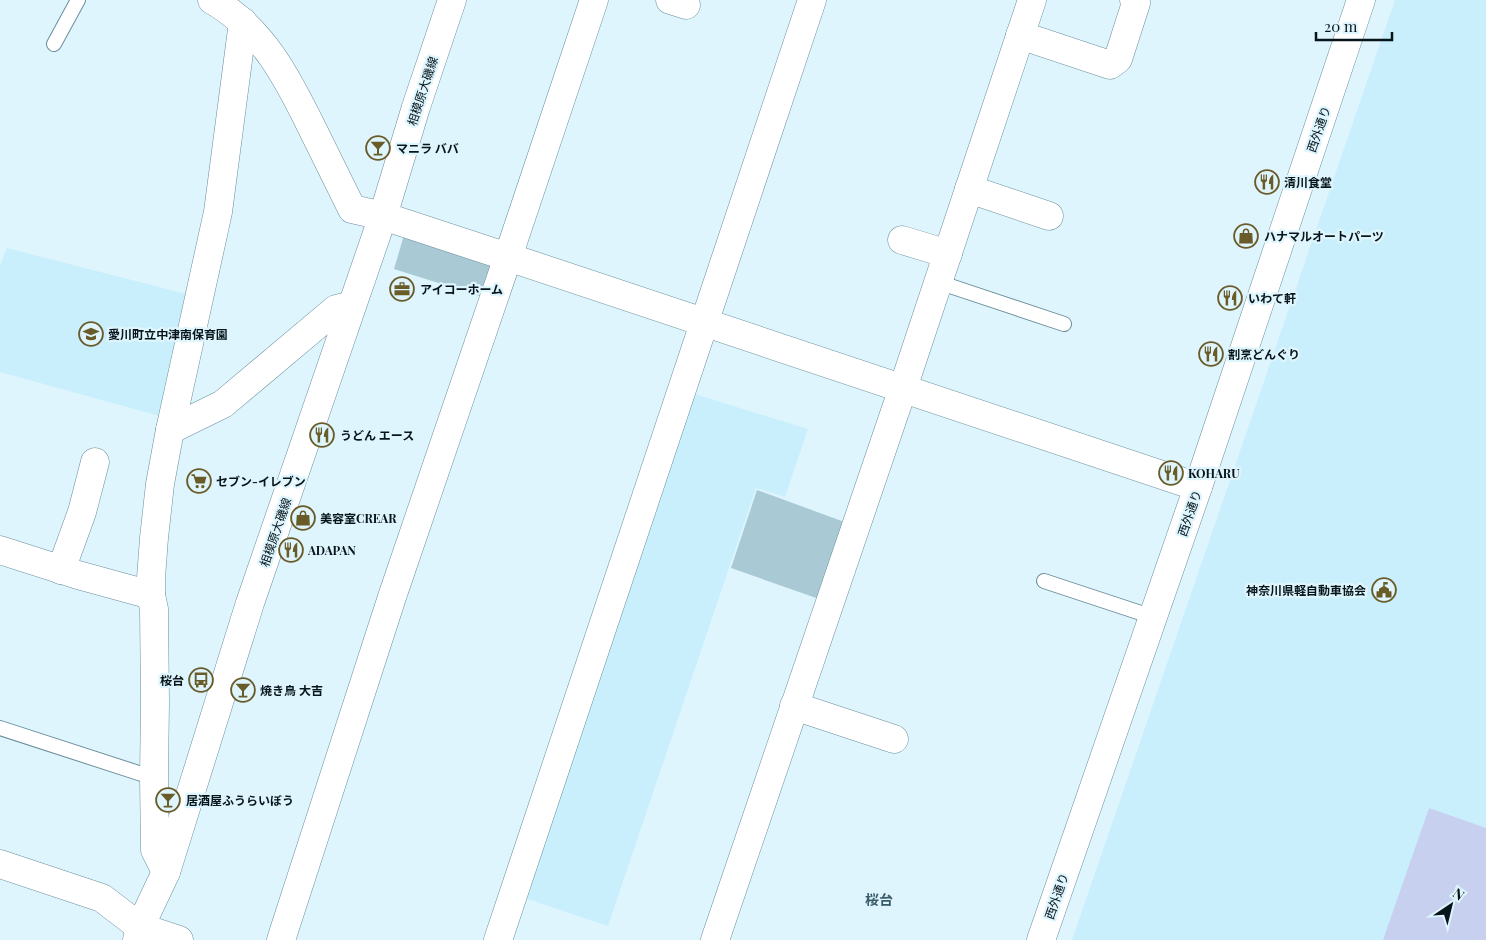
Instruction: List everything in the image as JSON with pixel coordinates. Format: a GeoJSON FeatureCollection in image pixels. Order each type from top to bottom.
{"type":"FeatureCollection","features":[{"type":"Feature","properties":{"kind":"street"},"geometry":{"type":"LineString","coordinates":[[213,0],[236,15],[256,34],[275,61],[294,91],[352,209],[383,216],[508,257],[1198,487]]}},
{"type":"Feature","properties":{"kind":"street","name":"相模原大磯線"},"geometry":{"type":"LineString","coordinates":[[133,936],[166,872],[250,603],[383,216],[416,107],[452,0]]}},
{"type":"Feature","properties":{"kind":"street"},"geometry":{"type":"LineString","coordinates":[[281,940],[393,594],[594,0]]}},
{"type":"Feature","properties":{"kind":"street"},"geometry":{"type":"LineString","coordinates":[[498,940],[812,0]]}},
{"type":"Feature","properties":{"kind":"street"},"geometry":{"type":"LineString","coordinates":[[715,940],[794,706],[827,638],[903,388],[1032,0]]}},
{"type":"Feature","properties":{"kind":"street"},"geometry":{"type":"LineString","coordinates":[[1020,36],[1110,65],[1118,59],[1136,3],[1134,0]]}},
{"type":"Feature","properties":{"kind":"street","name":"西外通り"},"geometry":{"type":"LineString","coordinates":[[1041,940],[1198,487],[1361,0]]}},
{"type":"Feature","properties":{"kind":"street"},"geometry":{"type":"LineString","coordinates":[[166,872],[155,850],[154,609],[151,595],[154,538],[160,484],[170,430],[218,212],[243,22]]}},
{"type":"Feature","properties":{"kind":"street"},"geometry":{"type":"LineString","coordinates":[[969,189],[1049,216]]}},
{"type":"Feature","properties":{"kind":"street"},"geometry":{"type":"LineString","coordinates":[[902,240],[948,254]]}},
{"type":"Feature","properties":{"kind":"street"},"geometry":{"type":"LineString","coordinates":[[170,430],[223,404],[336,309],[352,305]]}},
{"type":"Feature","properties":{"kind":"street"},"geometry":{"type":"LineString","coordinates":[[61,570],[82,512],[95,462]]}},
{"type":"Feature","properties":{"kind":"street"},"geometry":{"type":"LineString","coordinates":[[0,550],[61,570],[151,595]]}},
{"type":"Feature","properties":{"kind":"street"},"geometry":{"type":"LineString","coordinates":[[794,706],[894,739]]}},
{"type":"Feature","properties":{"kind":"street"},"geometry":{"type":"LineString","coordinates":[[0,864],[102,898],[133,936],[179,940]]}},
{"type":"Feature","properties":{"kind":"lane"},"geometry":{"type":"LineString","coordinates":[[54,44],[78,0]]}},
{"type":"Feature","properties":{"kind":"lane"},"geometry":{"type":"LineString","coordinates":[[938,282],[1064,324]]}},
{"type":"Feature","properties":{"kind":"lane"},"geometry":{"type":"LineString","coordinates":[[1044,581],[1153,617]]}},
{"type":"Feature","properties":{"kind":"lane"},"geometry":{"type":"LineString","coordinates":[[0,728],[154,778]]}},
{"type":"Feature","properties":{"kind":"shaded area"},"geometry":{"type":"Polygon","coordinates":[[[1395,0],[1486,0],[1486,940],[1072,940],[1395,0]]]}},
{"type":"Feature","properties":{"kind":"shaded area"},"geometry":{"type":"Polygon","coordinates":[[[404,235],[498,262],[489,299],[394,269],[404,235]]]}},
{"type":"Feature","properties":{"kind":"shaded area","name":"愛川町立中津南保育園"},"geometry":{"type":"Polygon","coordinates":[[[7,248],[190,295],[167,418],[0,372],[0,265],[7,248]]]}},
{"type":"Feature","properties":{"kind":"shaded area"},"geometry":{"type":"Polygon","coordinates":[[[688,392],[808,429],[785,497],[756,488],[608,926],[519,896],[688,392]]]}},
{"type":"Feature","properties":{"kind":"shaded area"},"geometry":{"type":"Polygon","coordinates":[[[757,490],[850,524],[822,600],[731,568],[757,490]]]}},
{"type":"Feature","properties":{"kind":"shaded area"},"geometry":{"type":"Polygon","coordinates":[[[1429,808],[1486,828],[1486,940],[1383,940],[1429,808]]]}},
{"type":"Feature","properties":{"kind":"place","name":"マニラ ババ"},"geometry":{"type":"Point","coordinates":[378,148]}},
{"type":"Feature","properties":{"kind":"place","name":"清川食堂"},"geometry":{"type":"Point","coordinates":[1267,182]}},
{"type":"Feature","properties":{"kind":"place","name":"ハナマルオートパーツ"},"geometry":{"type":"Point","coordinates":[1246,236]}},
{"type":"Feature","properties":{"kind":"place","name":"アイコーホーム"},"geometry":{"type":"Point","coordinates":[402,289]}},
{"type":"Feature","properties":{"kind":"place","name":"いわて軒"},"geometry":{"type":"Point","coordinates":[1230,298]}},
{"type":"Feature","properties":{"kind":"place","name":"愛川町立中津南保育園"},"geometry":{"type":"Point","coordinates":[91,334]}},
{"type":"Feature","properties":{"kind":"place","name":"割烹どんぐり"},"geometry":{"type":"Point","coordinates":[1211,354]}},
{"type":"Feature","properties":{"kind":"place","name":"うどん エース"},"geometry":{"type":"Point","coordinates":[322,435]}},
{"type":"Feature","properties":{"kind":"place","name":"KOHARU"},"geometry":{"type":"Point","coordinates":[1171,473]}},
{"type":"Feature","properties":{"kind":"place","name":"セブン-イレブン"},"geometry":{"type":"Point","coordinates":[199,481]}},
{"type":"Feature","properties":{"kind":"place","name":"美容室CREAR"},"geometry":{"type":"Point","coordinates":[303,518]}},
{"type":"Feature","properties":{"kind":"place","name":"ADAPAN"},"geometry":{"type":"Point","coordinates":[291,550]}},
{"type":"Feature","properties":{"kind":"place","name":"神奈川県軽自動車協会"},"geometry":{"type":"Point","coordinates":[1384,590]}},
{"type":"Feature","properties":{"kind":"place","name":"桜台"},"geometry":{"type":"Point","coordinates":[201,680]}},
{"type":"Feature","properties":{"kind":"place","name":"焼き鳥 大吉"},"geometry":{"type":"Point","coordinates":[243,690]}},
{"type":"Feature","properties":{"kind":"place","name":"居酒屋ふうらいぼう"},"geometry":{"type":"Point","coordinates":[168,800]}},
{"type":"Feature","properties":{"kind":"district","name":"桜台"},"geometry":{"type":"Point","coordinates":[879,899]}}]}
